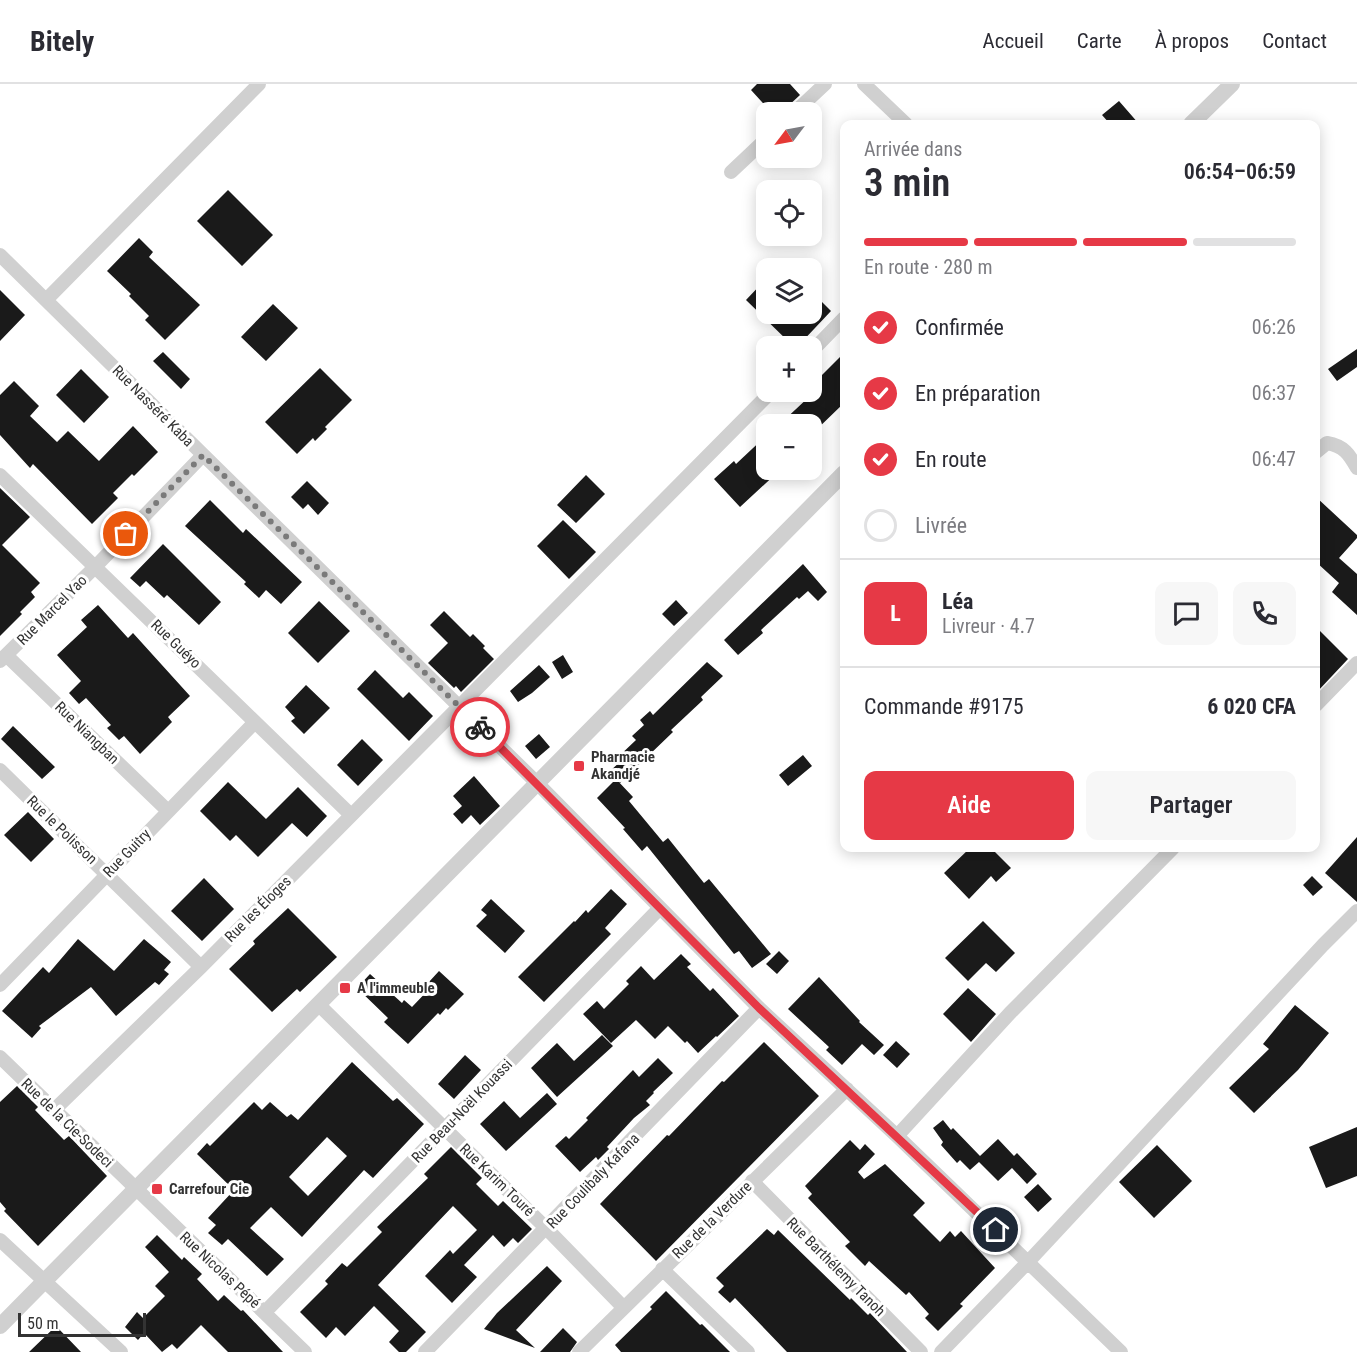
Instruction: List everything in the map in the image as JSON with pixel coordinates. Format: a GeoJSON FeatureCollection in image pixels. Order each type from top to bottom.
{"type":"FeatureCollection","features":[{"type":"Feature","properties":{"kind":"street"},"geometry":{"type":"LineString","coordinates":[[45,300],[259,84]]}},
{"type":"Feature","properties":{"kind":"street"},"geometry":{"type":"LineString","coordinates":[[806,102],[825,84]]}},
{"type":"Feature","properties":{"kind":"street"},"geometry":{"type":"LineString","coordinates":[[864,84],[902,120]]}},
{"type":"Feature","properties":{"kind":"street"},"geometry":{"type":"LineString","coordinates":[[1195,120],[1230,85]]}},
{"type":"Feature","properties":{"kind":"street"},"geometry":{"type":"LineString","coordinates":[[731,172],[756,148]]}},
{"type":"Feature","properties":{"kind":"street","name":"Rue Nasséré Kaba"},"geometry":{"type":"LineString","coordinates":[[0,255],[537,783],[759,1008],[1029,1261],[1121,1352]]}},
{"type":"Feature","properties":{"kind":"street"},"geometry":{"type":"LineString","coordinates":[[822,341],[840,322]]}},
{"type":"Feature","properties":{"kind":"street","name":"Rue les Éloges"},"geometry":{"type":"LineString","coordinates":[[54,1110],[201,967],[761,402]]}},
{"type":"Feature","properties":{"kind":"street"},"geometry":{"type":"LineString","coordinates":[[1320,449],[1327,443],[1340,445],[1350,455],[1357,468]]}},
{"type":"Feature","properties":{"kind":"street","name":"Rue Marcel Yao"},"geometry":{"type":"LineString","coordinates":[[3,658],[203,455]]}},
{"type":"Feature","properties":{"kind":"street","name":"Rue Guéyo"},"geometry":{"type":"LineString","coordinates":[[0,475],[351,815]]}},
{"type":"Feature","properties":{"kind":"street"},"geometry":{"type":"LineString","coordinates":[[0,1326],[840,477]]}},
{"type":"Feature","properties":{"kind":"street","name":"Rue Niangban"},"geometry":{"type":"LineString","coordinates":[[3,658],[168,811]]}},
{"type":"Feature","properties":{"kind":"street"},"geometry":{"type":"LineString","coordinates":[[1320,701],[1357,663]]}},
{"type":"Feature","properties":{"kind":"street","name":"Rue Guitry"},"geometry":{"type":"LineString","coordinates":[[0,985],[255,722]]}},
{"type":"Feature","properties":{"kind":"street","name":"Rue le Polisson"},"geometry":{"type":"LineString","coordinates":[[0,770],[201,967]]}},
{"type":"Feature","properties":{"kind":"street"},"geometry":{"type":"LineString","coordinates":[[897,1136],[1010,1013],[1169,852]]}},
{"type":"Feature","properties":{"kind":"street","name":"Rue Beau-Noël Kouassi"},"geometry":{"type":"LineString","coordinates":[[265,1312],[659,909]]}},
{"type":"Feature","properties":{"kind":"street"},"geometry":{"type":"LineString","coordinates":[[941,1352],[1357,911]]}},
{"type":"Feature","properties":{"kind":"street","name":"Rue Karim Touré"},"geometry":{"type":"LineString","coordinates":[[318,1004],[547,1228],[623,1307]]}},
{"type":"Feature","properties":{"kind":"street","name":"Rue Coulibaly Kafana"},"geometry":{"type":"LineString","coordinates":[[424,1352],[759,1008]]}},
{"type":"Feature","properties":{"kind":"street","name":"Rue de la Cie-Sodeci"},"geometry":{"type":"LineString","coordinates":[[0,1057],[135,1189]]}},
{"type":"Feature","properties":{"kind":"street","name":"Rue de la Verdure"},"geometry":{"type":"LineString","coordinates":[[579,1352],[847,1089]]}},
{"type":"Feature","properties":{"kind":"street","name":"Rue Barthélemy Tanoh"},"geometry":{"type":"LineString","coordinates":[[752,1181],[921,1352]]}},
{"type":"Feature","properties":{"kind":"street","name":"Rue Nicolas Pépé"},"geometry":{"type":"LineString","coordinates":[[135,1189],[305,1352]]}},
{"type":"Feature","properties":{"kind":"street"},"geometry":{"type":"LineString","coordinates":[[0,1240],[121,1352]]}},
{"type":"Feature","properties":{"kind":"street"},"geometry":{"type":"LineString","coordinates":[[662,1269],[742,1350]]}},
{"type":"Feature","properties":{"kind":"building"},"geometry":{"type":"Polygon","coordinates":[[[757,84],[790,84],[800,95],[792,102],[762,102],[751,90],[757,84]]]}},
{"type":"Feature","properties":{"kind":"building"},"geometry":{"type":"Polygon","coordinates":[[[1119,101],[1136,120],[1106,120],[1102,115],[1119,101]]]}},
{"type":"Feature","properties":{"kind":"building"},"geometry":{"type":"Polygon","coordinates":[[[228,190],[273,235],[242,266],[197,221],[228,190]]]}},
{"type":"Feature","properties":{"kind":"building"},"geometry":{"type":"Polygon","coordinates":[[[139,238],[153,252],[149,257],[200,305],[165,340],[145,320],[149,316],[129,296],[131,294],[107,271],[139,238]]]}},
{"type":"Feature","properties":{"kind":"building"},"geometry":{"type":"Polygon","coordinates":[[[0,290],[25,315],[0,341],[0,290]]]}},
{"type":"Feature","properties":{"kind":"building"},"geometry":{"type":"Polygon","coordinates":[[[756,290],[756,310],[746,300],[756,290]]]}},
{"type":"Feature","properties":{"kind":"building"},"geometry":{"type":"Polygon","coordinates":[[[822,302],[831,311],[822,321],[822,302]]]}},
{"type":"Feature","properties":{"kind":"building"},"geometry":{"type":"Polygon","coordinates":[[[273,304],[298,328],[266,361],[241,337],[273,304]]]}},
{"type":"Feature","properties":{"kind":"building"},"geometry":{"type":"Polygon","coordinates":[[[771,324],[819,324],[807,336],[783,336],[771,324]]]}},
{"type":"Feature","properties":{"kind":"building"},"geometry":{"type":"Polygon","coordinates":[[[1357,349],[1357,367],[1337,381],[1328,369],[1357,349]]]}},
{"type":"Feature","properties":{"kind":"building"},"geometry":{"type":"Polygon","coordinates":[[[163,352],[190,379],[181,389],[153,361],[163,352]]]}},
{"type":"Feature","properties":{"kind":"building"},"geometry":{"type":"Polygon","coordinates":[[[840,357],[840,407],[822,424],[822,414],[791,414],[804,402],[822,402],[822,375],[840,357]]]}},
{"type":"Feature","properties":{"kind":"building"},"geometry":{"type":"Polygon","coordinates":[[[320,368],[352,400],[325,427],[327,429],[315,441],[313,438],[297,454],[265,422],[320,368]]]}},
{"type":"Feature","properties":{"kind":"building"},"geometry":{"type":"Polygon","coordinates":[[[81,369],[109,397],[84,423],[56,395],[81,369]]]}},
{"type":"Feature","properties":{"kind":"building"},"geometry":{"type":"Polygon","coordinates":[[[14,381],[39,406],[30,416],[57,442],[68,431],[99,461],[133,426],[158,452],[113,493],[118,498],[92,524],[33,464],[30,468],[0,435],[0,395],[14,381]]]}},
{"type":"Feature","properties":{"kind":"building"},"geometry":{"type":"Polygon","coordinates":[[[756,445],[756,480],[769,480],[740,507],[714,479],[734,461],[736,464],[756,445]]]}},
{"type":"Feature","properties":{"kind":"building"},"geometry":{"type":"Polygon","coordinates":[[[586,475],[605,494],[576,523],[557,505],[586,475]]]}},
{"type":"Feature","properties":{"kind":"building"},"geometry":{"type":"Polygon","coordinates":[[[307,481],[329,503],[318,515],[308,504],[303,509],[291,497],[307,481]]]}},
{"type":"Feature","properties":{"kind":"building"},"geometry":{"type":"Polygon","coordinates":[[[0,488],[30,517],[2,545],[40,583],[31,592],[35,597],[0,636],[0,488]]]}},
{"type":"Feature","properties":{"kind":"building"},"geometry":{"type":"Polygon","coordinates":[[[210,500],[243,533],[246,529],[302,582],[281,604],[266,590],[259,598],[244,584],[246,582],[185,526],[210,500]]]}},
{"type":"Feature","properties":{"kind":"building"},"geometry":{"type":"Polygon","coordinates":[[[1320,501],[1357,535],[1357,538],[1339,558],[1357,574],[1357,615],[1332,592],[1339,583],[1320,566],[1320,501]]]}},
{"type":"Feature","properties":{"kind":"building"},"geometry":{"type":"Polygon","coordinates":[[[563,520],[596,552],[569,579],[537,546],[563,520]]]}},
{"type":"Feature","properties":{"kind":"building"},"geometry":{"type":"Polygon","coordinates":[[[163,544],[221,602],[199,625],[167,595],[164,598],[146,581],[140,587],[130,578],[163,544]]]}},
{"type":"Feature","properties":{"kind":"building"},"geometry":{"type":"Polygon","coordinates":[[[803,564],[827,592],[818,601],[808,591],[799,599],[797,597],[761,630],[763,633],[738,655],[724,640],[803,564]]]}},
{"type":"Feature","properties":{"kind":"building"},"geometry":{"type":"Polygon","coordinates":[[[676,600],[688,613],[674,626],[662,614],[676,600]]]}},
{"type":"Feature","properties":{"kind":"building"},"geometry":{"type":"Polygon","coordinates":[[[319,601],[350,631],[318,663],[288,633],[319,601]]]}},
{"type":"Feature","properties":{"kind":"building"},"geometry":{"type":"Polygon","coordinates":[[[98,605],[128,638],[133,633],[190,696],[168,717],[172,722],[140,754],[124,736],[119,740],[107,728],[111,725],[86,698],[79,704],[69,693],[81,681],[57,655],[87,627],[81,620],[98,605]]]}},
{"type":"Feature","properties":{"kind":"building"},"geometry":{"type":"Polygon","coordinates":[[[444,611],[470,637],[473,634],[494,659],[461,692],[428,663],[448,643],[430,625],[444,611]]]}},
{"type":"Feature","properties":{"kind":"building"},"geometry":{"type":"Polygon","coordinates":[[[1320,631],[1348,659],[1320,689],[1320,631]]]}},
{"type":"Feature","properties":{"kind":"building"},"geometry":{"type":"Polygon","coordinates":[[[563,655],[573,672],[562,679],[552,662],[563,655]]]}},
{"type":"Feature","properties":{"kind":"building"},"geometry":{"type":"Polygon","coordinates":[[[707,662],[723,676],[701,697],[703,700],[671,730],[673,732],[620,783],[610,771],[621,761],[617,758],[636,740],[632,736],[644,725],[640,720],[650,711],[653,715],[707,662]]]}},
{"type":"Feature","properties":{"kind":"building"},"geometry":{"type":"Polygon","coordinates":[[[539,665],[550,677],[518,702],[510,691],[539,665]]]}},
{"type":"Feature","properties":{"kind":"building"},"geometry":{"type":"Polygon","coordinates":[[[375,670],[403,698],[409,692],[433,716],[409,741],[357,689],[375,670]]]}},
{"type":"Feature","properties":{"kind":"building"},"geometry":{"type":"Polygon","coordinates":[[[306,685],[330,708],[304,734],[291,721],[295,718],[285,707],[306,685]]]}},
{"type":"Feature","properties":{"kind":"building"},"geometry":{"type":"Polygon","coordinates":[[[13,726],[55,767],[42,779],[1,739],[13,726]]]}},
{"type":"Feature","properties":{"kind":"building"},"geometry":{"type":"Polygon","coordinates":[[[539,734],[550,747],[536,759],[525,746],[539,734]]]}},
{"type":"Feature","properties":{"kind":"building"},"geometry":{"type":"Polygon","coordinates":[[[362,739],[383,760],[358,786],[337,765],[362,739]]]}},
{"type":"Feature","properties":{"kind":"building"},"geometry":{"type":"Polygon","coordinates":[[[803,755],[812,766],[788,786],[779,775],[803,755]]]}},
{"type":"Feature","properties":{"kind":"building"},"geometry":{"type":"Polygon","coordinates":[[[474,776],[500,806],[480,825],[471,815],[462,824],[453,814],[462,806],[453,796],[474,776]]]}},
{"type":"Feature","properties":{"kind":"building"},"geometry":{"type":"Polygon","coordinates":[[[616,779],[633,797],[629,801],[663,842],[668,838],[704,883],[709,879],[771,954],[752,968],[739,951],[734,954],[647,846],[642,851],[623,829],[625,828],[597,798],[616,779]]]}},
{"type":"Feature","properties":{"kind":"building"},"geometry":{"type":"Polygon","coordinates":[[[228,782],[266,819],[298,787],[327,816],[307,837],[292,823],[258,857],[236,835],[230,841],[200,811],[228,782]]]}},
{"type":"Feature","properties":{"kind":"building"},"geometry":{"type":"Polygon","coordinates":[[[28,812],[54,839],[31,862],[4,835],[28,812]]]}},
{"type":"Feature","properties":{"kind":"building"},"geometry":{"type":"Polygon","coordinates":[[[1357,837],[1357,902],[1325,873],[1357,837]]]}},
{"type":"Feature","properties":{"kind":"building"},"geometry":{"type":"Polygon","coordinates":[[[966,852],[995,852],[1011,868],[996,882],[991,876],[969,899],[944,873],[966,852]]]}},
{"type":"Feature","properties":{"kind":"building"},"geometry":{"type":"Polygon","coordinates":[[[1312,876],[1323,887],[1313,896],[1303,885],[1312,876]]]}},
{"type":"Feature","properties":{"kind":"building"},"geometry":{"type":"Polygon","coordinates":[[[204,878],[234,909],[202,941],[171,911],[204,878]]]}},
{"type":"Feature","properties":{"kind":"building"},"geometry":{"type":"Polygon","coordinates":[[[611,889],[627,904],[605,928],[611,934],[544,1002],[518,977],[574,921],[586,910],[588,913],[611,889]]]}},
{"type":"Feature","properties":{"kind":"building"},"geometry":{"type":"Polygon","coordinates":[[[491,899],[525,931],[505,953],[476,926],[487,915],[481,910],[491,899]]]}},
{"type":"Feature","properties":{"kind":"building"},"geometry":{"type":"Polygon","coordinates":[[[288,908],[337,957],[300,992],[297,989],[272,1012],[229,969],[255,944],[253,941],[288,908]]]}},
{"type":"Feature","properties":{"kind":"building"},"geometry":{"type":"Polygon","coordinates":[[[983,921],[1015,953],[996,972],[986,963],[968,981],[945,958],[983,921]]]}},
{"type":"Feature","properties":{"kind":"building"},"geometry":{"type":"Polygon","coordinates":[[[78,939],[114,971],[144,939],[171,962],[164,970],[169,974],[159,985],[155,982],[116,1016],[91,987],[39,1026],[41,1028],[32,1038],[2,1011],[43,967],[49,973],[78,939]]]}},
{"type":"Feature","properties":{"kind":"building"},"geometry":{"type":"Polygon","coordinates":[[[779,951],[789,961],[777,974],[766,964],[779,951]]]}},
{"type":"Feature","properties":{"kind":"building"},"geometry":{"type":"Polygon","coordinates":[[[681,954],[691,964],[687,967],[710,991],[713,988],[739,1016],[698,1053],[668,1026],[655,1039],[636,1020],[611,1043],[583,1014],[597,1001],[604,1009],[629,984],[626,981],[641,966],[654,980],[681,954]]]}},
{"type":"Feature","properties":{"kind":"building"},"geometry":{"type":"Polygon","coordinates":[[[439,971],[464,994],[448,1010],[446,1008],[440,1015],[438,1013],[408,1044],[384,1022],[388,1018],[357,988],[370,974],[402,1003],[404,1000],[412,1007],[432,986],[428,983],[439,971]]]}},
{"type":"Feature","properties":{"kind":"building"},"geometry":{"type":"Polygon","coordinates":[[[819,977],[859,1022],[884,1045],[874,1055],[862,1044],[842,1065],[826,1050],[829,1047],[788,1009],[819,977]]]}},
{"type":"Feature","properties":{"kind":"building"},"geometry":{"type":"Polygon","coordinates":[[[968,988],[996,1014],[971,1042],[943,1014],[968,988]]]}},
{"type":"Feature","properties":{"kind":"building"},"geometry":{"type":"Polygon","coordinates":[[[1295,1005],[1329,1033],[1298,1070],[1254,1113],[1229,1088],[1269,1049],[1263,1044],[1295,1005]]]}},
{"type":"Feature","properties":{"kind":"building"},"geometry":{"type":"Polygon","coordinates":[[[602,1035],[613,1046],[557,1097],[531,1068],[557,1043],[574,1061],[602,1035]]]}},
{"type":"Feature","properties":{"kind":"building"},"geometry":{"type":"Polygon","coordinates":[[[896,1041],[910,1054],[897,1068],[883,1055],[896,1041]]]}},
{"type":"Feature","properties":{"kind":"building"},"geometry":{"type":"Polygon","coordinates":[[[764,1042],[819,1096],[656,1261],[600,1204],[667,1135],[669,1136],[722,1081],[724,1082],[764,1042]]]}},
{"type":"Feature","properties":{"kind":"building"},"geometry":{"type":"Polygon","coordinates":[[[465,1055],[481,1070],[454,1099],[438,1084],[465,1055]]]}},
{"type":"Feature","properties":{"kind":"building"},"geometry":{"type":"Polygon","coordinates":[[[658,1058],[673,1073],[653,1092],[646,1101],[650,1105],[634,1118],[607,1147],[609,1149],[598,1160],[596,1157],[580,1172],[555,1146],[566,1136],[569,1139],[588,1120],[586,1118],[633,1070],[639,1077],[658,1058]]]}},
{"type":"Feature","properties":{"kind":"building"},"geometry":{"type":"Polygon","coordinates":[[[352,1062],[393,1101],[397,1098],[424,1124],[373,1178],[364,1170],[302,1237],[271,1207],[250,1228],[284,1259],[267,1276],[228,1239],[222,1245],[208,1233],[216,1225],[208,1218],[234,1190],[197,1154],[207,1143],[210,1146],[254,1102],[262,1110],[270,1102],[287,1117],[291,1114],[298,1120],[352,1062]],[[327,1137],[289,1177],[308,1196],[347,1156],[327,1137]]]}},
{"type":"Feature","properties":{"kind":"building"},"geometry":{"type":"Polygon","coordinates":[[[17,1086],[38,1107],[35,1110],[64,1140],[69,1136],[107,1176],[38,1246],[4,1211],[6,1209],[0,1202],[0,1102],[17,1086]]]}},
{"type":"Feature","properties":{"kind":"building"},"geometry":{"type":"Polygon","coordinates":[[[547,1093],[557,1104],[506,1151],[480,1124],[504,1101],[520,1118],[547,1093]]]}},
{"type":"Feature","properties":{"kind":"building"},"geometry":{"type":"Polygon","coordinates":[[[943,1120],[980,1156],[998,1139],[1014,1156],[1017,1153],[1037,1174],[1027,1184],[1012,1168],[998,1181],[979,1162],[970,1170],[960,1160],[957,1163],[941,1145],[943,1142],[933,1128],[943,1120]]]}},
{"type":"Feature","properties":{"kind":"building"},"geometry":{"type":"Polygon","coordinates":[[[1357,1127],[1357,1176],[1326,1188],[1309,1147],[1357,1127]]]}},
{"type":"Feature","properties":{"kind":"building"},"geometry":{"type":"Polygon","coordinates":[[[850,1140],[860,1150],[865,1144],[875,1154],[858,1172],[864,1179],[885,1164],[925,1203],[913,1215],[940,1242],[950,1231],[955,1237],[961,1231],[995,1268],[960,1304],[963,1306],[938,1331],[925,1318],[929,1314],[909,1292],[906,1295],[869,1261],[865,1266],[845,1246],[850,1242],[808,1198],[812,1194],[805,1186],[850,1140]]]}},
{"type":"Feature","properties":{"kind":"building"},"geometry":{"type":"Polygon","coordinates":[[[1157,1145],[1192,1181],[1154,1218],[1119,1182],[1157,1145]]]}},
{"type":"Feature","properties":{"kind":"building"},"geometry":{"type":"Polygon","coordinates":[[[451,1147],[482,1178],[476,1184],[498,1206],[503,1201],[532,1229],[518,1243],[513,1238],[504,1247],[493,1235],[464,1265],[477,1277],[452,1303],[425,1276],[450,1250],[453,1254],[477,1230],[453,1206],[378,1285],[426,1332],[406,1352],[399,1352],[389,1342],[399,1331],[374,1306],[345,1336],[336,1327],[326,1338],[300,1312],[328,1284],[325,1281],[342,1263],[347,1267],[382,1232],[377,1227],[428,1178],[424,1174],[451,1147]]]}},
{"type":"Feature","properties":{"kind":"building"},"geometry":{"type":"Polygon","coordinates":[[[1038,1184],[1052,1199],[1038,1212],[1024,1197],[1038,1184]]]}},
{"type":"Feature","properties":{"kind":"building"},"geometry":{"type":"Polygon","coordinates":[[[767,1229],[774,1235],[778,1230],[850,1300],[851,1298],[868,1315],[870,1313],[907,1352],[787,1352],[735,1298],[730,1303],[718,1292],[724,1286],[716,1278],[767,1229]]]}},
{"type":"Feature","properties":{"kind":"building"},"geometry":{"type":"Polygon","coordinates":[[[157,1235],[182,1260],[184,1257],[202,1274],[197,1279],[218,1301],[224,1295],[241,1311],[243,1310],[283,1352],[228,1352],[201,1325],[177,1349],[172,1344],[162,1352],[144,1333],[138,1340],[125,1327],[137,1312],[143,1318],[165,1296],[155,1286],[169,1272],[145,1247],[157,1235]]]}},
{"type":"Feature","properties":{"kind":"building"},"geometry":{"type":"Polygon","coordinates":[[[547,1266],[562,1281],[516,1330],[535,1348],[484,1329],[497,1313],[547,1266]]]}},
{"type":"Feature","properties":{"kind":"building"},"geometry":{"type":"Polygon","coordinates":[[[666,1291],[730,1352],[621,1352],[615,1345],[652,1309],[650,1307],[666,1291]]]}},
{"type":"Feature","properties":{"kind":"building"},"geometry":{"type":"Polygon","coordinates":[[[56,1326],[81,1352],[29,1352],[56,1326]]]}},
{"type":"Feature","properties":{"kind":"building"},"geometry":{"type":"Polygon","coordinates":[[[563,1328],[577,1342],[570,1352],[540,1352],[563,1328]]]}},
{"type":"Feature","properties":{"kind":"way so far"},"geometry":{"type":"LineString","coordinates":[[126,534],[203,455],[480,727]]}},
{"type":"Feature","properties":{"kind":"place","name":"Pharmacie Akandjé"},"geometry":{"type":"Point","coordinates":[579,766]}},
{"type":"Feature","properties":{"kind":"place","name":"A l'immeuble"},"geometry":{"type":"Point","coordinates":[345,988]}},
{"type":"Feature","properties":{"kind":"place","name":"Carrefour Cie"},"geometry":{"type":"Point","coordinates":[157,1189]}},
{"type":"Feature","properties":{"kind":"route"},"geometry":{"type":"LineString","coordinates":[[480,727],[759,1008],[996,1230]]}}]}
